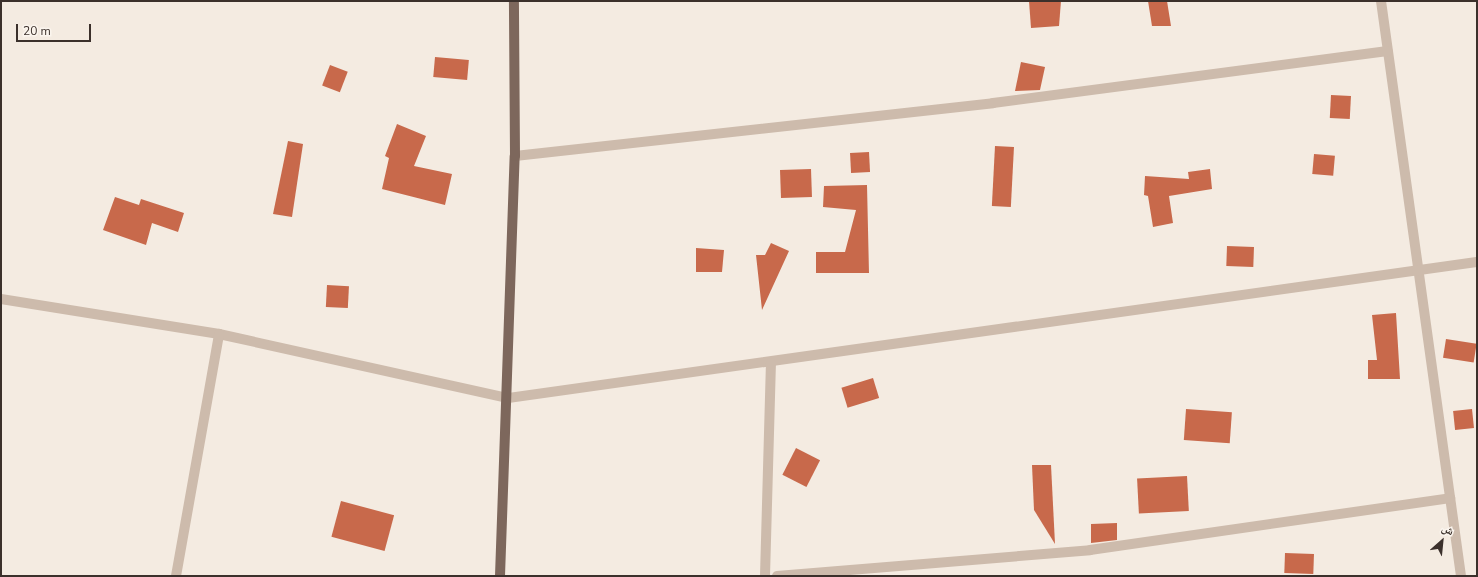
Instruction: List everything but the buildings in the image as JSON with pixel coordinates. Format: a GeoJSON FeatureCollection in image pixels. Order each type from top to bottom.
{"type":"FeatureCollection","features":[{"type":"Feature","properties":{"kind":"main road"},"geometry":{"type":"LineString","coordinates":[[500,576],[508,398],[514,156],[514,1]]}},
{"type":"Feature","properties":{"kind":"street"},"geometry":{"type":"LineString","coordinates":[[1381,1],[1461,576]]}},
{"type":"Feature","properties":{"kind":"street"},"geometry":{"type":"LineString","coordinates":[[514,156],[993,103],[1388,51]]}},
{"type":"Feature","properties":{"kind":"street"},"geometry":{"type":"LineString","coordinates":[[1,299],[219,334],[508,398],[771,363],[1477,262]]}},
{"type":"Feature","properties":{"kind":"street"},"geometry":{"type":"LineString","coordinates":[[176,576],[219,334]]}},
{"type":"Feature","properties":{"kind":"street"},"geometry":{"type":"LineString","coordinates":[[765,576],[771,363]]}},
{"type":"Feature","properties":{"kind":"street"},"geometry":{"type":"LineString","coordinates":[[777,576],[1090,550],[1450,498]]}}]}
